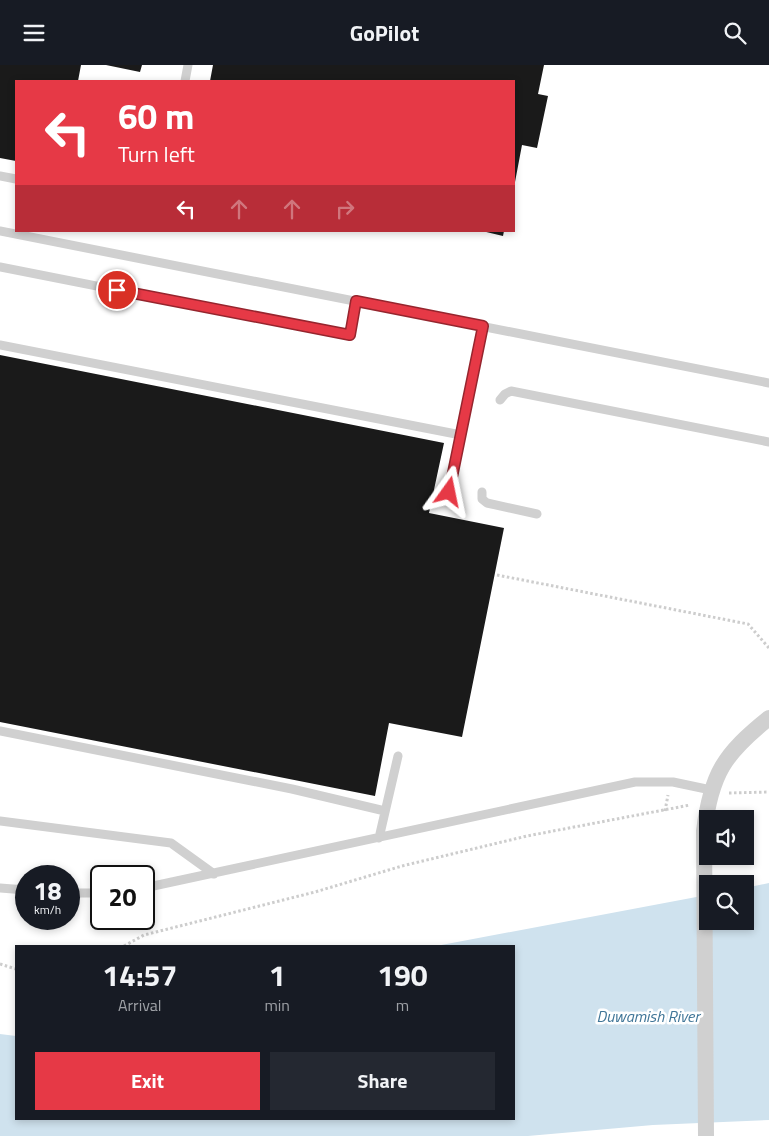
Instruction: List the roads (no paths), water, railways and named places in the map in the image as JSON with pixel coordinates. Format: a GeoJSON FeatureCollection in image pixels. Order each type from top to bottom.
{"type":"FeatureCollection","features":[{"type":"Feature","properties":{"kind":"street"},"geometry":{"type":"LineString","coordinates":[[706,1136],[704,831],[708,799],[718,771],[734,748],[769,718]]}},
{"type":"Feature","properties":{"kind":"lane"},"geometry":{"type":"LineString","coordinates":[[185,80],[188,65]]}},
{"type":"Feature","properties":{"kind":"lane"},"geometry":{"type":"LineString","coordinates":[[0,176],[15,179]]}},
{"type":"Feature","properties":{"kind":"lane"},"geometry":{"type":"LineString","coordinates":[[0,231],[769,383]]}},
{"type":"Feature","properties":{"kind":"lane"},"geometry":{"type":"LineString","coordinates":[[0,267],[350,335],[356,301]]}},
{"type":"Feature","properties":{"kind":"lane"},"geometry":{"type":"LineString","coordinates":[[449,492],[483,326]]}},
{"type":"Feature","properties":{"kind":"lane"},"geometry":{"type":"LineString","coordinates":[[0,345],[461,435]]}},
{"type":"Feature","properties":{"kind":"lane"},"geometry":{"type":"LineString","coordinates":[[500,400],[505,394],[512,391],[769,442]]}},
{"type":"Feature","properties":{"kind":"lane"},"geometry":{"type":"LineString","coordinates":[[482,492],[482,499],[487,503],[537,513]]}},
{"type":"Feature","properties":{"kind":"lane"},"geometry":{"type":"LineString","coordinates":[[0,731],[282,787],[385,811]]}},
{"type":"Feature","properties":{"kind":"lane"},"geometry":{"type":"LineString","coordinates":[[379,838],[398,756]]}},
{"type":"Feature","properties":{"kind":"lane"},"geometry":{"type":"LineString","coordinates":[[155,886],[635,782],[673,782],[711,790]]}},
{"type":"Feature","properties":{"kind":"lane"},"geometry":{"type":"LineString","coordinates":[[0,821],[171,843],[214,873]]}},
{"type":"Feature","properties":{"kind":"lane"},"geometry":{"type":"LineString","coordinates":[[0,888],[15,890]]}},
{"type":"Feature","properties":{"kind":"water","name":"Duwamish River"},"geometry":{"type":"Polygon","coordinates":[[[769,883],[769,1120],[653,1125],[528,1136],[0,1136],[0,1034],[15,1036],[15,1120],[515,1120],[515,945],[441,945],[699,897],[699,930],[754,930],[754,886],[769,883]]]}}]}
